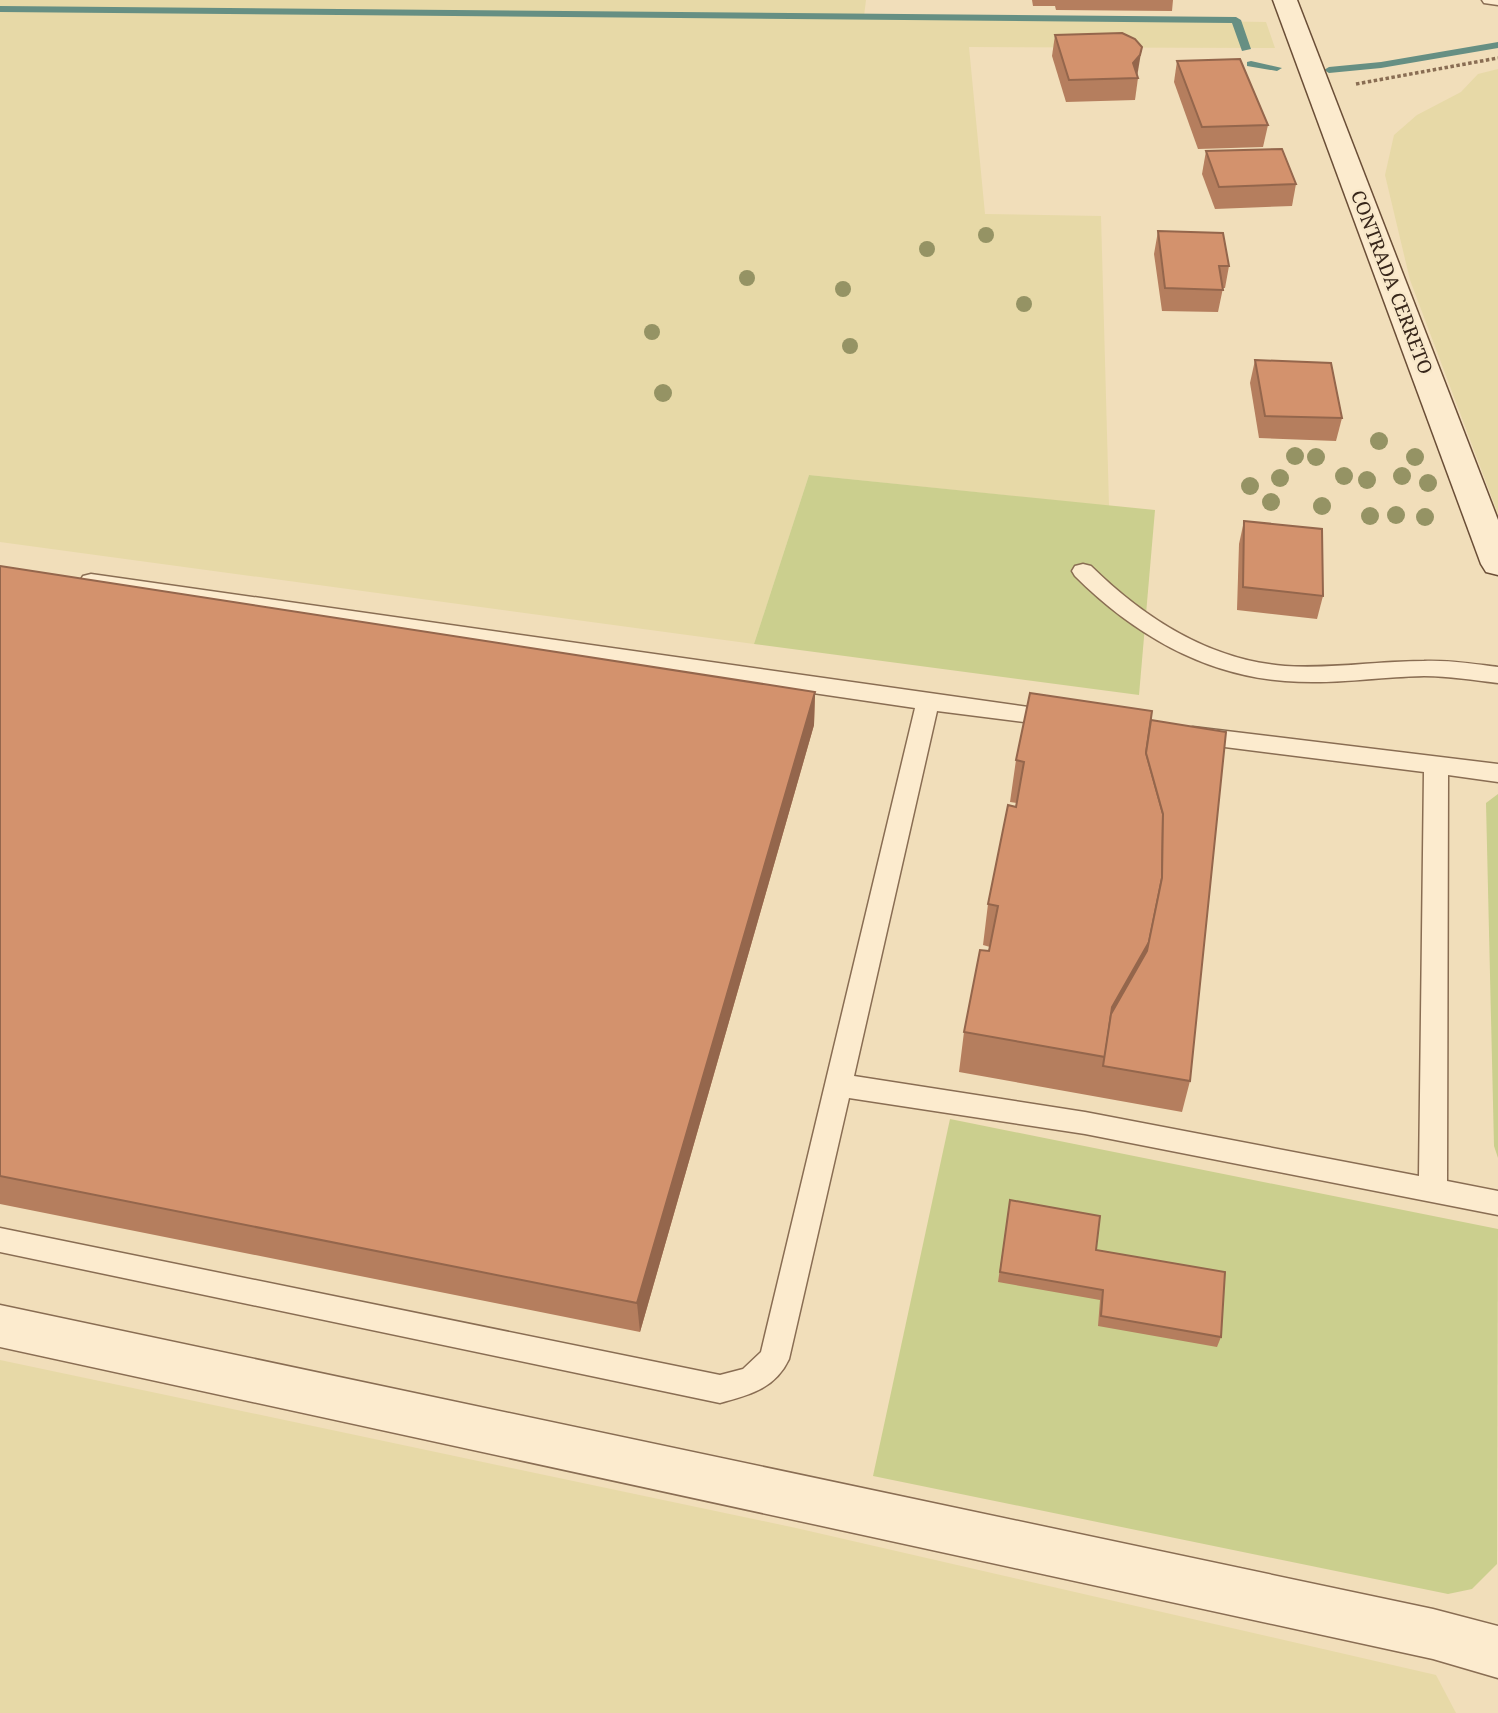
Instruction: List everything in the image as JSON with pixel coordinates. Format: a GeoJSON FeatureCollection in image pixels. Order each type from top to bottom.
{"type":"FeatureCollection","features":[{"type":"Feature","properties":{"kind":"main road","name":"CONTRADA CERRETO"},"geometry":{"type":"LineString","coordinates":[[1285,0],[1498,564]]}},
{"type":"Feature","properties":{"kind":"main road"},"geometry":{"type":"LineString","coordinates":[[0,1326],[1420,1631],[1498,1652]]}},
{"type":"Feature","properties":{"kind":"lane"},"geometry":{"type":"LineString","coordinates":[[1490,0],[1498,0]]}},
{"type":"Feature","properties":{"kind":"lane"},"geometry":{"type":"LineString","coordinates":[[1083,571],[1112,600],[1186,646],[1222,661],[1253,669],[1348,673],[1450,669],[1498,676]]}},
{"type":"Feature","properties":{"kind":"lane"},"geometry":{"type":"LineString","coordinates":[[69,578],[928,702],[1076,720]]}},
{"type":"Feature","properties":{"kind":"lane"},"geometry":{"type":"LineString","coordinates":[[0,1240],[720,1389],[752,1381],[774,1359],[928,702]]}},
{"type":"Feature","properties":{"kind":"lane"},"geometry":{"type":"LineString","coordinates":[[1170,732],[1498,774]]}},
{"type":"Feature","properties":{"kind":"lane"},"geometry":{"type":"LineString","coordinates":[[1433,1191],[1436,764]]}},
{"type":"Feature","properties":{"kind":"lane"},"geometry":{"type":"LineString","coordinates":[[839,1085],[1085,1124],[1498,1203]]}},
{"type":"Feature","properties":{"kind":"path"},"geometry":{"type":"LineString","coordinates":[[1317,85],[1353,84],[1498,58]]}},
{"type":"Feature","properties":{"kind":"shaded area"},"geometry":{"type":"Polygon","coordinates":[[[0,0],[866,0],[864,16],[1266,22],[1275,48],[969,47],[985,214],[1101,216],[1109,506],[809,475],[754,644],[0,542],[0,0]]]}},
{"type":"Feature","properties":{"kind":"shaded area"},"geometry":{"type":"Polygon","coordinates":[[[1498,69],[1498,514],[1410,280],[1385,175],[1394,135],[1417,115],[1461,92],[1478,74],[1498,69]]]}},
{"type":"Feature","properties":{"kind":"shaded area"},"geometry":{"type":"Polygon","coordinates":[[[0,1360],[796,1528],[1436,1675],[1456,1713],[0,1713],[0,1360]]]}},
{"type":"Feature","properties":{"kind":"green space"},"geometry":{"type":"Polygon","coordinates":[[[809,475],[1155,510],[1139,695],[754,644],[809,475]]]}},
{"type":"Feature","properties":{"kind":"green space"},"geometry":{"type":"Polygon","coordinates":[[[1498,794],[1498,1158],[1494,1146],[1486,803],[1498,794]]]}},
{"type":"Feature","properties":{"kind":"green space"},"geometry":{"type":"Polygon","coordinates":[[[950,1119],[1498,1229],[1497,1564],[1472,1589],[1448,1594],[873,1476],[950,1119]]]}},
{"type":"Feature","properties":{"kind":"building"},"geometry":{"type":"Polygon","coordinates":[[[1122,33],[1135,39],[1142,47],[1140,55],[1133,63],[1138,78],[1069,80],[1055,35],[1122,33]]]}},
{"type":"Feature","properties":{"kind":"building"},"geometry":{"type":"Polygon","coordinates":[[[1240,59],[1268,125],[1202,127],[1177,61],[1240,59]]]}},
{"type":"Feature","properties":{"kind":"building"},"geometry":{"type":"Polygon","coordinates":[[[1282,149],[1296,184],[1219,187],[1206,151],[1282,149]]]}},
{"type":"Feature","properties":{"kind":"building"},"geometry":{"type":"Polygon","coordinates":[[[1158,231],[1223,233],[1229,266],[1219,266],[1223,290],[1165,288],[1158,231]]]}},
{"type":"Feature","properties":{"kind":"building"},"geometry":{"type":"Polygon","coordinates":[[[1255,360],[1331,363],[1342,418],[1265,416],[1255,360]]]}},
{"type":"Feature","properties":{"kind":"building"},"geometry":{"type":"Polygon","coordinates":[[[1244,521],[1322,529],[1323,596],[1243,587],[1244,521]]]}},
{"type":"Feature","properties":{"kind":"building"},"geometry":{"type":"Polygon","coordinates":[[[0,566],[815,692],[637,1303],[0,1176],[0,566]]]}},
{"type":"Feature","properties":{"kind":"building"},"geometry":{"type":"Polygon","coordinates":[[[1030,693],[1152,711],[1146,753],[1163,814],[1162,878],[1149,942],[1112,1007],[1105,1057],[964,1032],[980,950],[989,951],[998,906],[988,904],[1008,805],[1016,807],[1024,762],[1016,760],[1030,693]]]}},
{"type":"Feature","properties":{"kind":"building"},"geometry":{"type":"Polygon","coordinates":[[[1151,720],[1226,732],[1190,1081],[1103,1066],[1111,1014],[1147,951],[1162,878],[1163,814],[1146,753],[1151,720]]]}},
{"type":"Feature","properties":{"kind":"building"},"geometry":{"type":"Polygon","coordinates":[[[1010,1200],[1100,1216],[1096,1250],[1225,1272],[1221,1337],[1101,1316],[1103,1290],[1000,1272],[1010,1200]]]}},
{"type":"Feature","properties":{"kind":"waterway"},"geometry":{"type":"LineString","coordinates":[[0,9],[1236,20],[1246,49]]}},
{"type":"Feature","properties":{"kind":"waterway"},"geometry":{"type":"LineString","coordinates":[[1329,70],[1381,65],[1498,45]]}},
{"type":"Feature","properties":{"kind":"waterway"},"geometry":{"type":"LineString","coordinates":[[1251,64],[1277,68]]}}]}
